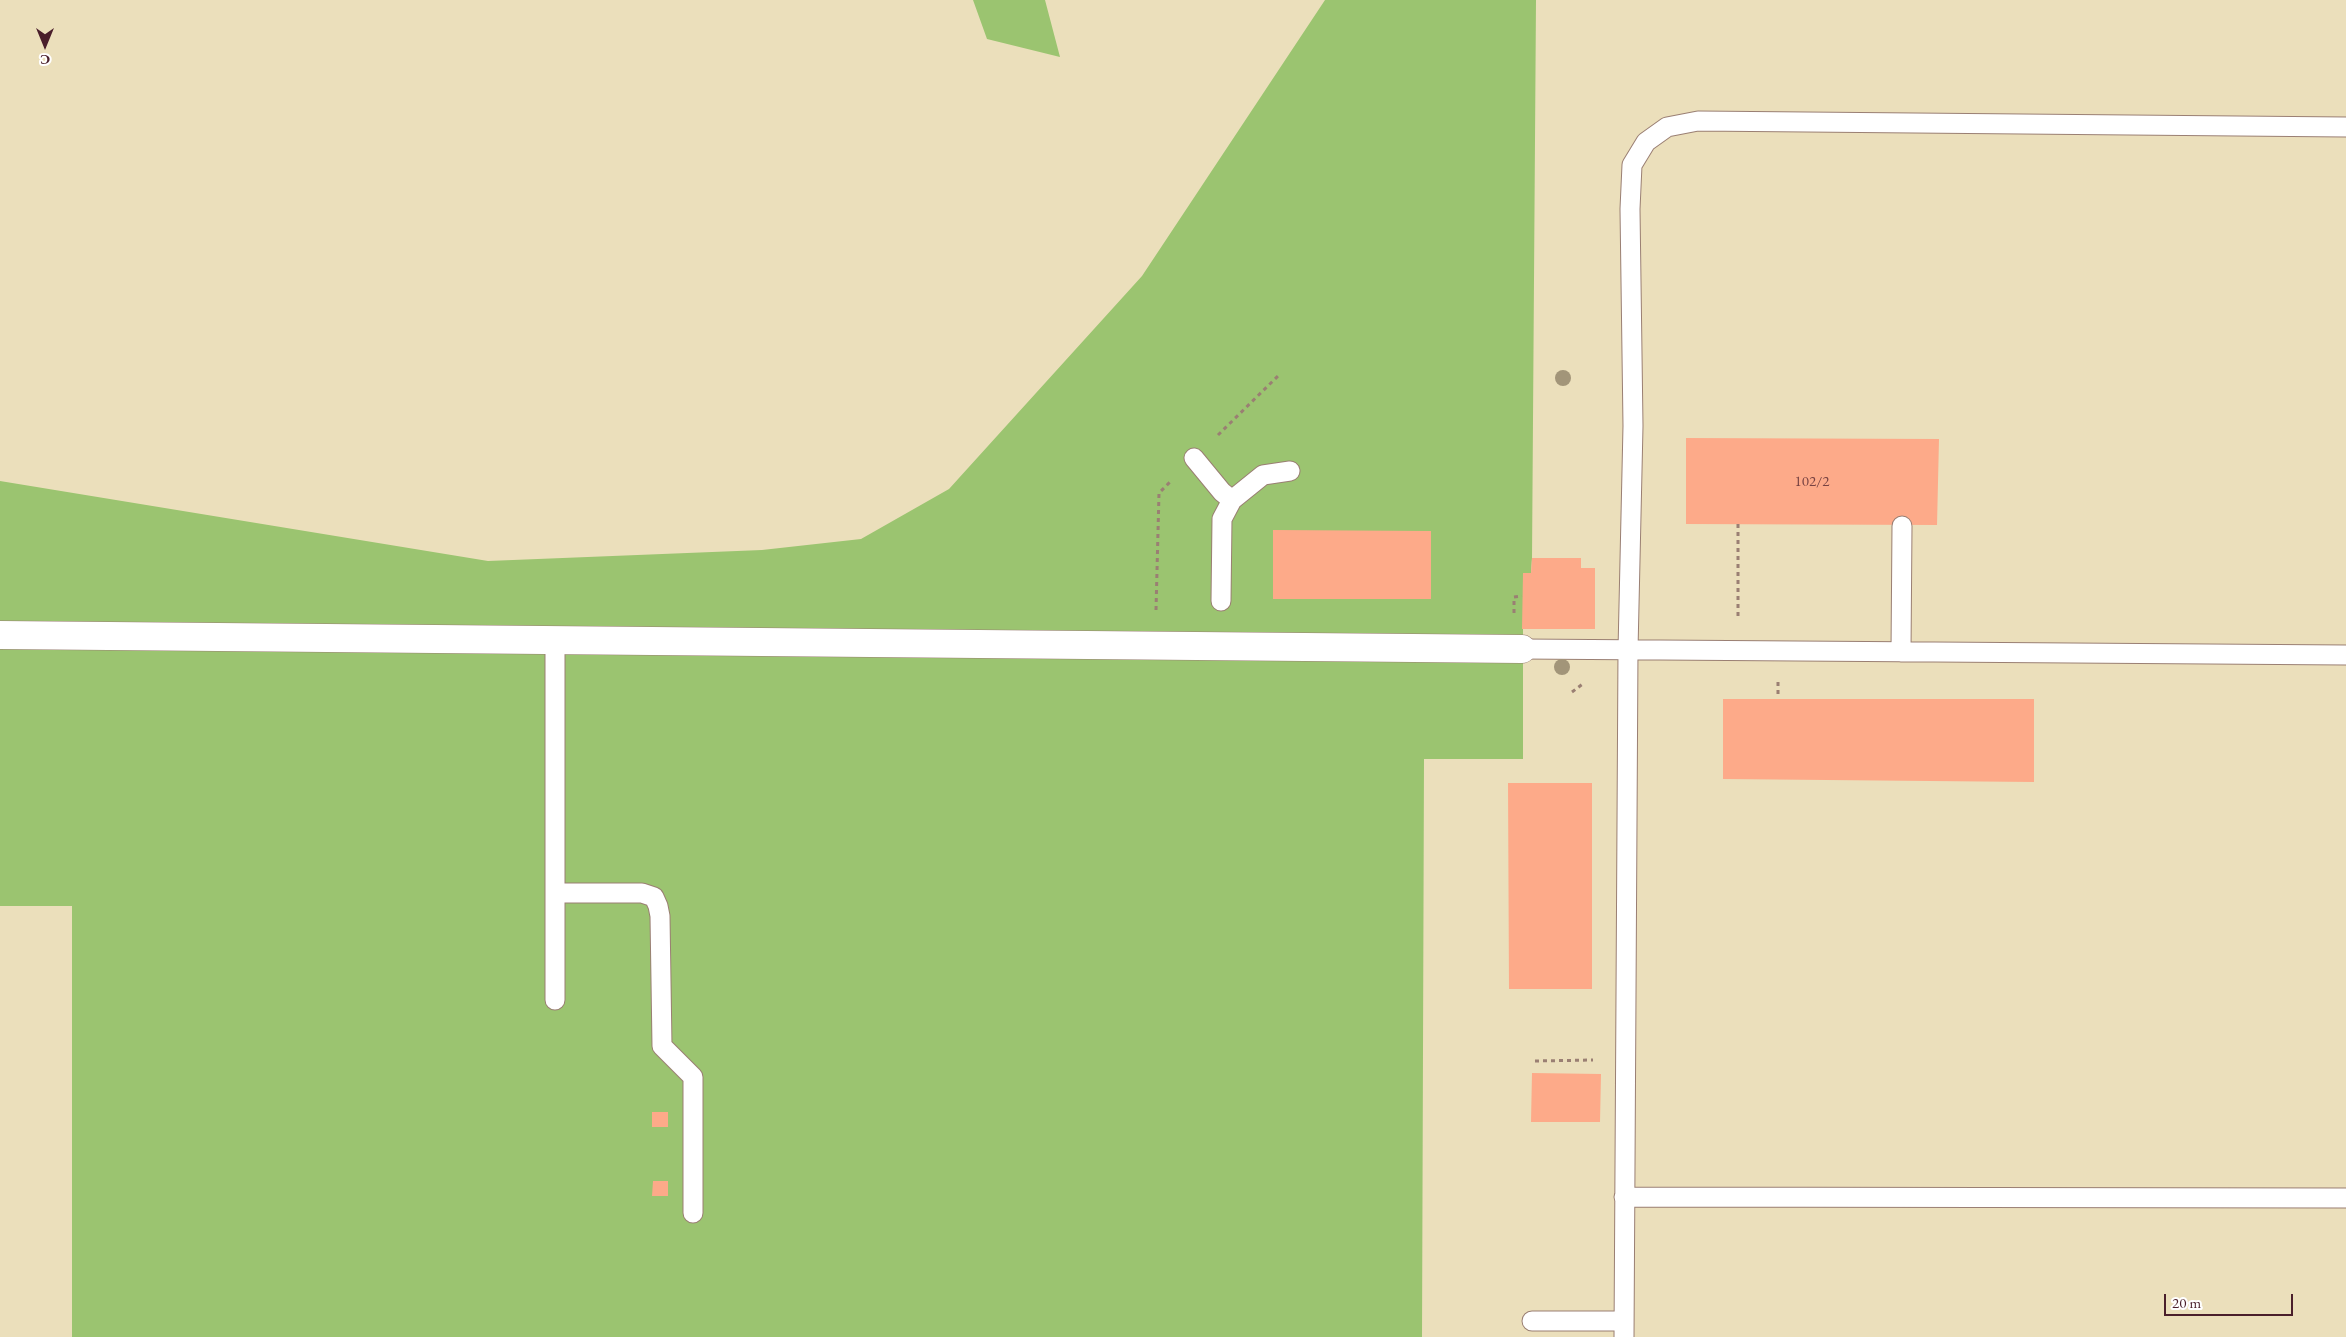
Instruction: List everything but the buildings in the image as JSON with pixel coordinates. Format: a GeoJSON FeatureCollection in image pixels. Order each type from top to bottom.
{"type":"FeatureCollection","features":[{"type":"Feature","properties":{"kind":"street"},"geometry":{"type":"LineString","coordinates":[[0,635],[1522,649]]}},
{"type":"Feature","properties":{"kind":"lane"},"geometry":{"type":"LineString","coordinates":[[1532,1321],[1624,1329],[1628,650],[1633,426],[1630,209],[1632,165],[1646,142],[1667,127],[1698,121],[2346,127]]}},
{"type":"Feature","properties":{"kind":"lane"},"geometry":{"type":"LineString","coordinates":[[1194,458],[1222,492],[1232,500]]}},
{"type":"Feature","properties":{"kind":"lane"},"geometry":{"type":"LineString","coordinates":[[1221,601],[1222,519],[1232,500],[1262,475],[1290,471]]}},
{"type":"Feature","properties":{"kind":"lane"},"geometry":{"type":"LineString","coordinates":[[1901,652],[1902,526]]}},
{"type":"Feature","properties":{"kind":"lane"},"geometry":{"type":"LineString","coordinates":[[555,640],[555,1000]]}},
{"type":"Feature","properties":{"kind":"lane"},"geometry":{"type":"LineString","coordinates":[[1522,649],[2346,655]]}},
{"type":"Feature","properties":{"kind":"lane"},"geometry":{"type":"LineString","coordinates":[[555,893],[642,893],[654,897],[658,906],[660,916],[662,1046],[693,1076],[693,1213]]}},
{"type":"Feature","properties":{"kind":"lane"},"geometry":{"type":"LineString","coordinates":[[1624,1197],[2346,1198]]}},
{"type":"Feature","properties":{"kind":"path"},"geometry":{"type":"LineString","coordinates":[[1738,524],[1738,652]]}},
{"type":"Feature","properties":{"kind":"path"},"geometry":{"type":"LineString","coordinates":[[1535,1061],[1626,1060]]}},
{"type":"Feature","properties":{"kind":"green space"},"geometry":{"type":"Polygon","coordinates":[[[973,0],[1045,0],[1060,57],[987,39],[973,0]]]}},
{"type":"Feature","properties":{"kind":"green space"},"geometry":{"type":"Polygon","coordinates":[[[1325,0],[1536,0],[1532,558],[1531,573],[1523,574],[1523,759],[1424,759],[1422,1337],[72,1337],[72,906],[0,906],[0,481],[488,561],[762,550],[861,539],[949,489],[1142,276],[1325,0]]]}}]}
